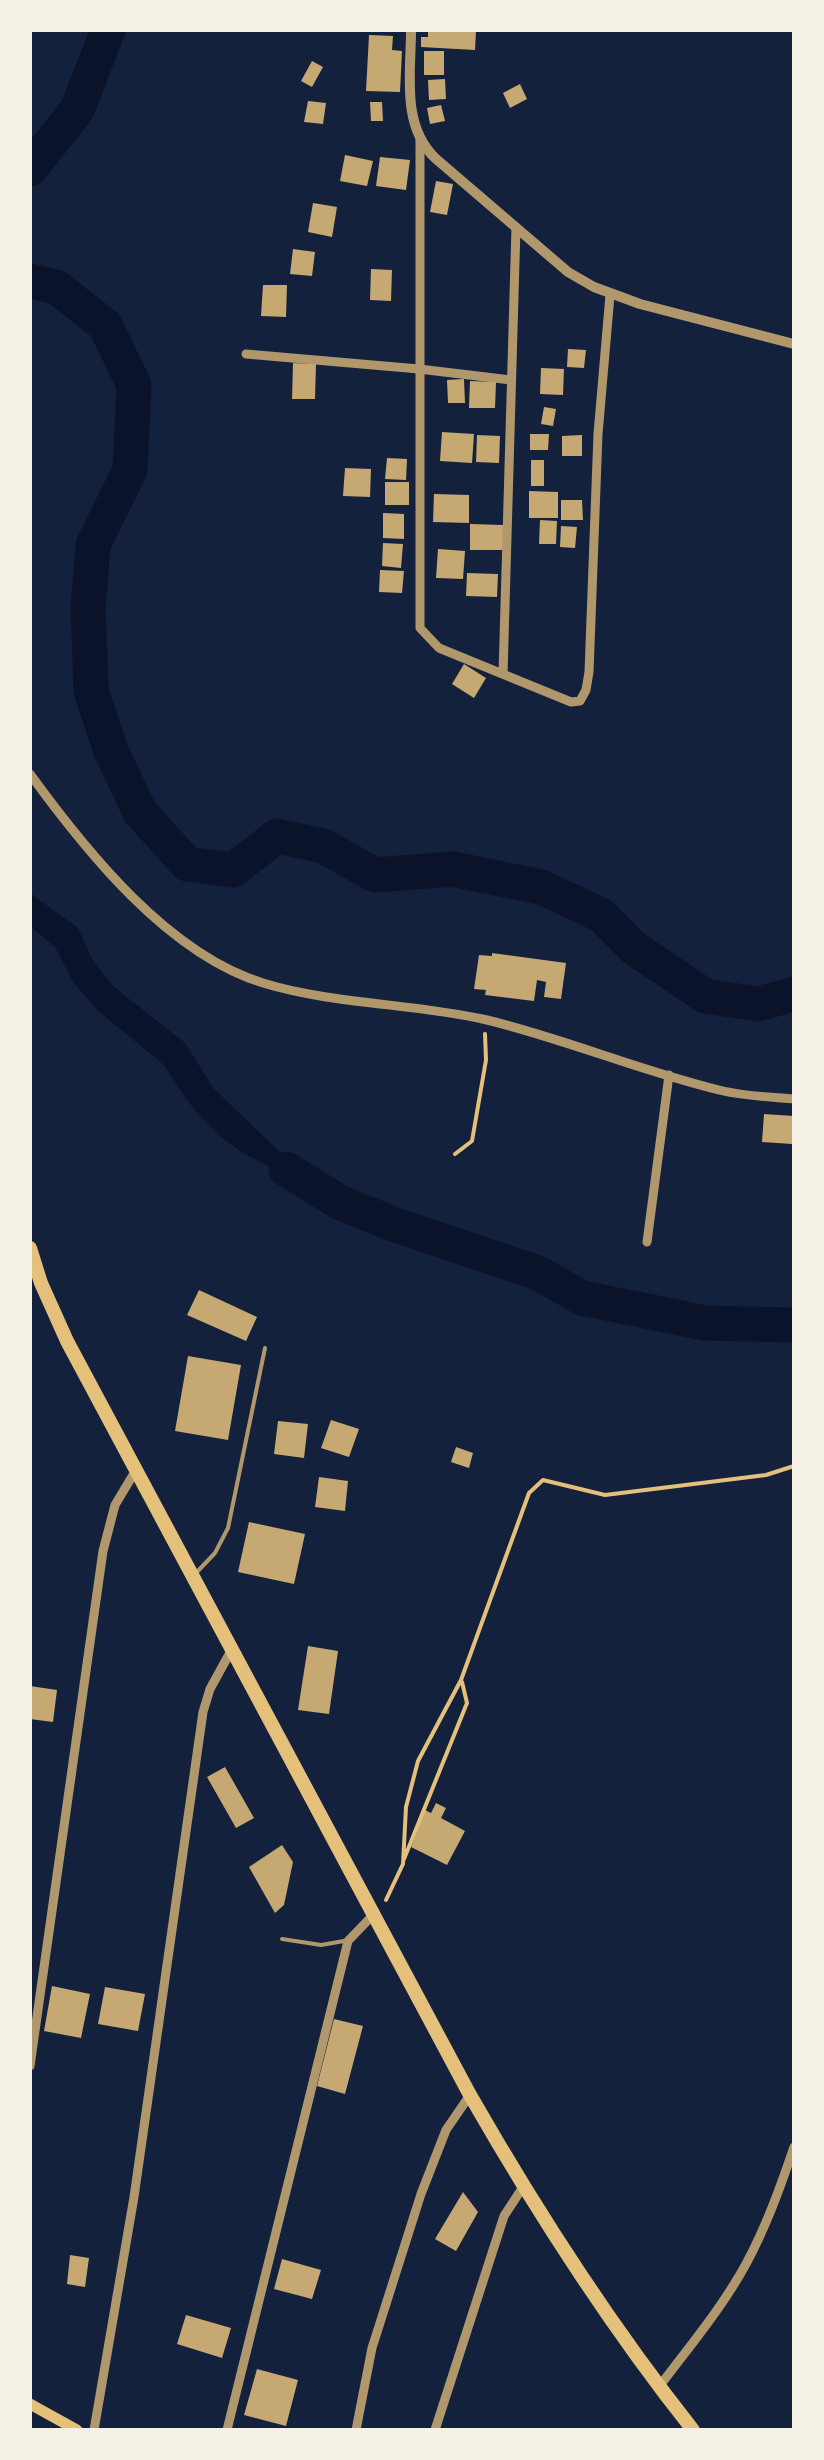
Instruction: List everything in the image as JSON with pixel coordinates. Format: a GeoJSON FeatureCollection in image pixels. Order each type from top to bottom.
{"type":"FeatureCollection","features":[{"type":"Feature","properties":{"kind":"highway"},"geometry":{"type":"LineString","coordinates":[[30,1248],[67,1341],[470,2094],[523,2188],[591,2292],[693,2430]]}},
{"type":"Feature","properties":{"kind":"main road"},"geometry":{"type":"LineString","coordinates":[[30,2404],[77,2430]]}},
{"type":"Feature","properties":{"kind":"street"},"geometry":{"type":"LineString","coordinates":[[411,30],[412,109],[420,140],[420,628],[439,648],[571,702],[580,701],[586,690],[598,434],[610,295]]}},
{"type":"Feature","properties":{"kind":"street"},"geometry":{"type":"LineString","coordinates":[[420,140],[435,158],[568,272],[610,295],[794,344]]}},
{"type":"Feature","properties":{"kind":"street"},"geometry":{"type":"LineString","coordinates":[[504,674],[516,226]]}},
{"type":"Feature","properties":{"kind":"street"},"geometry":{"type":"LineString","coordinates":[[246,354],[512,380]]}},
{"type":"Feature","properties":{"kind":"street"},"geometry":{"type":"LineString","coordinates":[[30,774],[125,890],[159,923],[239,974],[303,992],[484,1020],[720,1091],[794,1099]]}},
{"type":"Feature","properties":{"kind":"street"},"geometry":{"type":"LineString","coordinates":[[647,1242],[669,1075]]}},
{"type":"Feature","properties":{"kind":"street"},"geometry":{"type":"LineString","coordinates":[[30,2066],[103,1551],[115,1506],[136,1470]]}},
{"type":"Feature","properties":{"kind":"street"},"geometry":{"type":"LineString","coordinates":[[94,2430],[134,2197],[204,1712],[210,1689],[232,1649]]}},
{"type":"Feature","properties":{"kind":"street"},"geometry":{"type":"LineString","coordinates":[[227,2430],[348,1941],[373,1915]]}},
{"type":"Feature","properties":{"kind":"street"},"geometry":{"type":"LineString","coordinates":[[356,2430],[372,2348],[421,2194],[446,2130],[470,2094]]}},
{"type":"Feature","properties":{"kind":"street"},"geometry":{"type":"LineString","coordinates":[[659,2387],[745,2265],[769,2216],[794,2148]]}},
{"type":"Feature","properties":{"kind":"street"},"geometry":{"type":"LineString","coordinates":[[434,2430],[504,2216],[523,2188]]}},
{"type":"Feature","properties":{"kind":"lane"},"geometry":{"type":"LineString","coordinates":[[192,1576],[215,1553],[228,1528],[264,1348]]}},
{"type":"Feature","properties":{"kind":"lane"},"geometry":{"type":"LineString","coordinates":[[282,1939],[321,1945],[348,1941]]}},
{"type":"Feature","properties":{"kind":"path"},"geometry":{"type":"LineString","coordinates":[[454,1154],[472,1141],[486,1060],[484,1020]]}},
{"type":"Feature","properties":{"kind":"path"},"geometry":{"type":"LineString","coordinates":[[403,1864],[406,1807],[418,1761],[461,1680],[529,1493],[543,1480],[605,1495],[766,1475],[794,1466]]}},
{"type":"Feature","properties":{"kind":"path"},"geometry":{"type":"LineString","coordinates":[[373,1915],[390,1896],[467,1704],[461,1680]]}},
{"type":"Feature","properties":{"kind":"water"},"geometry":{"type":"Polygon","coordinates":[[[30,893],[78,928],[93,961],[113,986],[185,1043],[214,1089],[325,1195],[241,1152],[195,1111],[163,1064],[98,1011],[73,982],[55,947],[30,926],[30,893]]]}},
{"type":"Feature","properties":{"kind":"building"},"geometry":{"type":"Polygon","coordinates":[[[428,30],[476,31],[475,50],[421,47],[421,37],[428,37],[428,30]]]}},
{"type":"Feature","properties":{"kind":"building"},"geometry":{"type":"Polygon","coordinates":[[[369,35],[393,36],[392,50],[402,51],[400,92],[366,91],[369,35]]]}},
{"type":"Feature","properties":{"kind":"building"},"geometry":{"type":"Polygon","coordinates":[[[424,51],[444,51],[444,75],[424,75],[424,51]]]}},
{"type":"Feature","properties":{"kind":"building"},"geometry":{"type":"Polygon","coordinates":[[[312,61],[323,67],[312,87],[301,81],[312,61]]]}},
{"type":"Feature","properties":{"kind":"building"},"geometry":{"type":"Polygon","coordinates":[[[445,79],[446,99],[429,100],[428,80],[445,79]]]}},
{"type":"Feature","properties":{"kind":"building"},"geometry":{"type":"Polygon","coordinates":[[[520,84],[527,99],[510,108],[503,93],[520,84]]]}},
{"type":"Feature","properties":{"kind":"building"},"geometry":{"type":"Polygon","coordinates":[[[308,101],[326,103],[323,124],[304,122],[308,101]]]}},
{"type":"Feature","properties":{"kind":"building"},"geometry":{"type":"Polygon","coordinates":[[[370,102],[382,102],[383,121],[371,121],[370,102]]]}},
{"type":"Feature","properties":{"kind":"building"},"geometry":{"type":"Polygon","coordinates":[[[441,105],[445,121],[430,124],[427,108],[441,105]]]}},
{"type":"Feature","properties":{"kind":"building"},"geometry":{"type":"Polygon","coordinates":[[[345,155],[373,161],[367,186],[340,181],[345,155]]]}},
{"type":"Feature","properties":{"kind":"building"},"geometry":{"type":"Polygon","coordinates":[[[380,157],[410,160],[406,190],[376,186],[380,157]]]}},
{"type":"Feature","properties":{"kind":"building"},"geometry":{"type":"Polygon","coordinates":[[[436,181],[453,184],[447,215],[430,212],[436,181]]]}},
{"type":"Feature","properties":{"kind":"building"},"geometry":{"type":"Polygon","coordinates":[[[313,203],[337,207],[332,237],[308,232],[313,203]]]}},
{"type":"Feature","properties":{"kind":"building"},"geometry":{"type":"Polygon","coordinates":[[[293,249],[315,252],[312,276],[290,274],[293,249]]]}},
{"type":"Feature","properties":{"kind":"building"},"geometry":{"type":"Polygon","coordinates":[[[371,269],[392,270],[391,301],[370,300],[371,269]]]}},
{"type":"Feature","properties":{"kind":"building"},"geometry":{"type":"Polygon","coordinates":[[[263,285],[287,285],[286,317],[261,316],[263,285]]]}},
{"type":"Feature","properties":{"kind":"building"},"geometry":{"type":"Polygon","coordinates":[[[568,349],[586,350],[584,368],[567,367],[568,349]]]}},
{"type":"Feature","properties":{"kind":"building"},"geometry":{"type":"Polygon","coordinates":[[[293,363],[316,364],[315,399],[292,399],[293,363]]]}},
{"type":"Feature","properties":{"kind":"building"},"geometry":{"type":"Polygon","coordinates":[[[541,368],[564,369],[563,395],[540,394],[541,368]]]}},
{"type":"Feature","properties":{"kind":"building"},"geometry":{"type":"Polygon","coordinates":[[[464,379],[465,403],[448,403],[447,380],[464,379]]]}},
{"type":"Feature","properties":{"kind":"building"},"geometry":{"type":"Polygon","coordinates":[[[470,381],[496,382],[495,408],[469,408],[470,381]]]}},
{"type":"Feature","properties":{"kind":"building"},"geometry":{"type":"Polygon","coordinates":[[[544,407],[556,409],[553,426],[541,424],[544,407]]]}},
{"type":"Feature","properties":{"kind":"building"},"geometry":{"type":"Polygon","coordinates":[[[442,432],[474,434],[472,463],[440,461],[442,432]]]}},
{"type":"Feature","properties":{"kind":"building"},"geometry":{"type":"Polygon","coordinates":[[[530,434],[549,434],[548,450],[530,450],[530,434]]]}},
{"type":"Feature","properties":{"kind":"building"},"geometry":{"type":"Polygon","coordinates":[[[477,435],[500,436],[499,463],[476,462],[477,435]]]}},
{"type":"Feature","properties":{"kind":"building"},"geometry":{"type":"Polygon","coordinates":[[[582,435],[582,456],[562,456],[562,436],[582,435]]]}},
{"type":"Feature","properties":{"kind":"building"},"geometry":{"type":"Polygon","coordinates":[[[387,458],[407,459],[406,480],[385,479],[387,458]]]}},
{"type":"Feature","properties":{"kind":"building"},"geometry":{"type":"Polygon","coordinates":[[[531,460],[544,460],[544,486],[531,486],[531,460]]]}},
{"type":"Feature","properties":{"kind":"building"},"geometry":{"type":"Polygon","coordinates":[[[345,468],[371,469],[370,497],[343,496],[345,468]]]}},
{"type":"Feature","properties":{"kind":"building"},"geometry":{"type":"Polygon","coordinates":[[[385,482],[409,482],[409,505],[385,505],[385,482]]]}},
{"type":"Feature","properties":{"kind":"building"},"geometry":{"type":"Polygon","coordinates":[[[529,491],[558,492],[558,518],[529,518],[529,491]]]}},
{"type":"Feature","properties":{"kind":"building"},"geometry":{"type":"Polygon","coordinates":[[[434,494],[469,495],[469,523],[433,522],[434,494]]]}},
{"type":"Feature","properties":{"kind":"building"},"geometry":{"type":"Polygon","coordinates":[[[561,500],[582,500],[583,520],[561,520],[561,500]]]}},
{"type":"Feature","properties":{"kind":"building"},"geometry":{"type":"Polygon","coordinates":[[[383,513],[404,514],[404,539],[383,538],[383,513]]]}},
{"type":"Feature","properties":{"kind":"building"},"geometry":{"type":"Polygon","coordinates":[[[540,520],[557,521],[556,544],[539,544],[540,520]]]}},
{"type":"Feature","properties":{"kind":"building"},"geometry":{"type":"Polygon","coordinates":[[[470,524],[503,525],[503,550],[470,550],[470,524]]]}},
{"type":"Feature","properties":{"kind":"building"},"geometry":{"type":"Polygon","coordinates":[[[561,526],[577,527],[575,548],[560,547],[561,526]]]}},
{"type":"Feature","properties":{"kind":"building"},"geometry":{"type":"Polygon","coordinates":[[[383,543],[403,544],[401,568],[382,566],[383,543]]]}},
{"type":"Feature","properties":{"kind":"building"},"geometry":{"type":"Polygon","coordinates":[[[438,549],[465,551],[463,579],[436,578],[438,549]]]}},
{"type":"Feature","properties":{"kind":"building"},"geometry":{"type":"Polygon","coordinates":[[[380,570],[404,571],[402,593],[379,592],[380,570]]]}},
{"type":"Feature","properties":{"kind":"building"},"geometry":{"type":"Polygon","coordinates":[[[467,573],[498,574],[497,597],[466,596],[467,573]]]}},
{"type":"Feature","properties":{"kind":"building"},"geometry":{"type":"Polygon","coordinates":[[[464,664],[486,678],[474,698],[452,684],[464,664]]]}},
{"type":"Feature","properties":{"kind":"building"},"geometry":{"type":"Polygon","coordinates":[[[492,953],[566,963],[561,999],[544,997],[546,982],[537,980],[534,1001],[485,995],[486,990],[474,989],[479,955],[492,953]]]}},
{"type":"Feature","properties":{"kind":"building"},"geometry":{"type":"Polygon","coordinates":[[[764,1114],[794,1116],[792,1144],[762,1142],[764,1114]]]}},
{"type":"Feature","properties":{"kind":"building"},"geometry":{"type":"Polygon","coordinates":[[[199,1290],[257,1317],[246,1341],[187,1315],[199,1290]]]}},
{"type":"Feature","properties":{"kind":"building"},"geometry":{"type":"Polygon","coordinates":[[[188,1356],[241,1365],[228,1440],[175,1431],[188,1356]]]}},
{"type":"Feature","properties":{"kind":"building"},"geometry":{"type":"Polygon","coordinates":[[[331,1420],[359,1429],[349,1457],[321,1448],[331,1420]]]}},
{"type":"Feature","properties":{"kind":"building"},"geometry":{"type":"Polygon","coordinates":[[[278,1421],[308,1424],[304,1458],[274,1454],[278,1421]]]}},
{"type":"Feature","properties":{"kind":"building"},"geometry":{"type":"Polygon","coordinates":[[[456,1447],[473,1453],[469,1468],[451,1462],[456,1447]]]}},
{"type":"Feature","properties":{"kind":"building"},"geometry":{"type":"Polygon","coordinates":[[[319,1477],[348,1481],[345,1511],[315,1507],[319,1477]]]}},
{"type":"Feature","properties":{"kind":"building"},"geometry":{"type":"Polygon","coordinates":[[[249,1522],[305,1534],[294,1584],[238,1572],[249,1522]]]}},
{"type":"Feature","properties":{"kind":"building"},"geometry":{"type":"Polygon","coordinates":[[[308,1646],[338,1651],[329,1714],[298,1710],[308,1646]]]}},
{"type":"Feature","properties":{"kind":"building"},"geometry":{"type":"Polygon","coordinates":[[[30,1686],[57,1690],[53,1722],[30,1719],[30,1686]]]}},
{"type":"Feature","properties":{"kind":"building"},"geometry":{"type":"Polygon","coordinates":[[[225,1767],[254,1818],[236,1828],[207,1777],[225,1767]]]}},
{"type":"Feature","properties":{"kind":"building"},"geometry":{"type":"Polygon","coordinates":[[[436,1803],[446,1808],[441,1818],[465,1831],[447,1865],[411,1847],[425,1810],[431,1813],[436,1803]]]}},
{"type":"Feature","properties":{"kind":"building"},"geometry":{"type":"Polygon","coordinates":[[[282,1845],[293,1862],[284,1905],[275,1913],[249,1867],[282,1845]]]}},
{"type":"Feature","properties":{"kind":"building"},"geometry":{"type":"Polygon","coordinates":[[[52,1986],[90,1994],[81,2038],[44,2031],[52,1986]]]}},
{"type":"Feature","properties":{"kind":"building"},"geometry":{"type":"Polygon","coordinates":[[[105,1987],[145,1994],[138,2031],[98,2024],[105,1987]]]}},
{"type":"Feature","properties":{"kind":"building"},"geometry":{"type":"Polygon","coordinates":[[[334,2019],[363,2026],[345,2094],[317,2086],[334,2019]]]}},
{"type":"Feature","properties":{"kind":"building"},"geometry":{"type":"Polygon","coordinates":[[[463,2192],[478,2212],[456,2251],[435,2239],[463,2192]]]}},
{"type":"Feature","properties":{"kind":"building"},"geometry":{"type":"Polygon","coordinates":[[[70,2255],[89,2258],[85,2287],[67,2284],[70,2255]]]}},
{"type":"Feature","properties":{"kind":"building"},"geometry":{"type":"Polygon","coordinates":[[[282,2259],[321,2270],[312,2299],[274,2289],[282,2259]]]}},
{"type":"Feature","properties":{"kind":"building"},"geometry":{"type":"Polygon","coordinates":[[[186,2315],[231,2328],[222,2358],[177,2344],[186,2315]]]}},
{"type":"Feature","properties":{"kind":"building"},"geometry":{"type":"Polygon","coordinates":[[[257,2369],[298,2380],[286,2426],[244,2415],[257,2369]]]}},
{"type":"Feature","properties":{"kind":"waterway"},"geometry":{"type":"LineString","coordinates":[[30,169],[77,110],[108,30]]}},
{"type":"Feature","properties":{"kind":"waterway"},"geometry":{"type":"LineString","coordinates":[[30,281],[56,287],[105,325],[134,385],[130,470],[93,545],[88,608],[91,691],[111,751],[140,812],[187,864],[233,870],[277,836],[323,846],[375,875],[452,869],[541,887],[601,915],[634,948],[705,996],[758,1004],[794,994]]}},
{"type":"Feature","properties":{"kind":"waterway"},"geometry":{"type":"LineString","coordinates":[[286,1169],[341,1203],[538,1273],[582,1298],[705,1323],[794,1325]]}}]}
